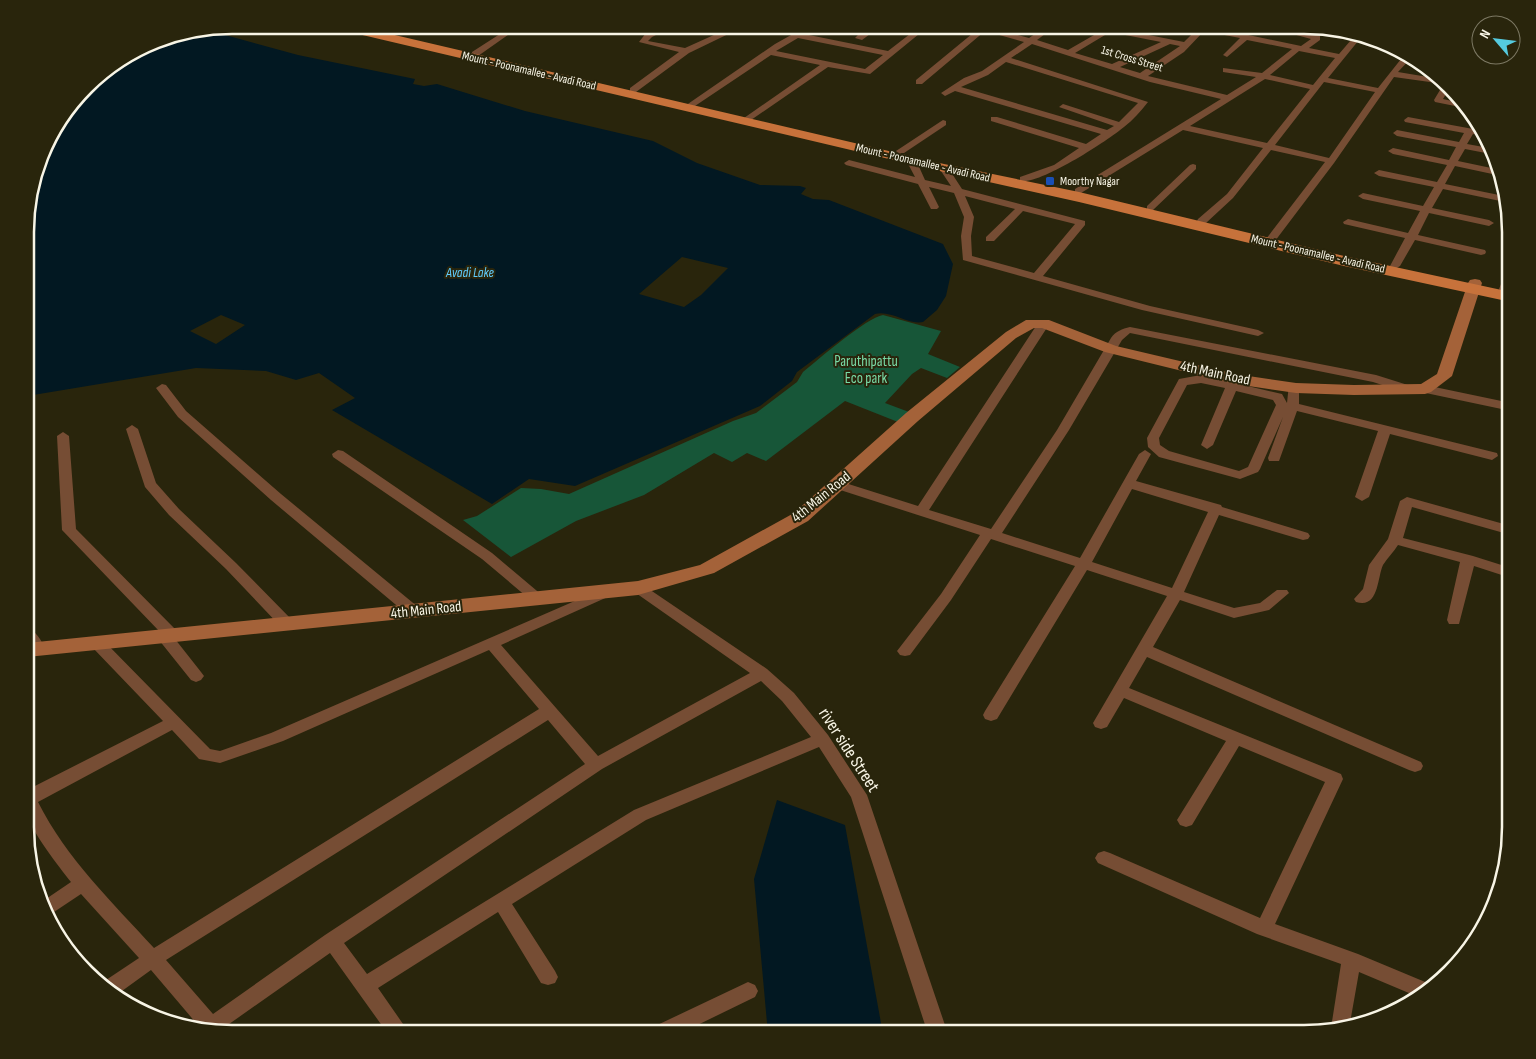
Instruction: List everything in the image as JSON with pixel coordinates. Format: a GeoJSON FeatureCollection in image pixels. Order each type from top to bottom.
{"type":"FeatureCollection","features":[{"type":"Feature","properties":{"kind":"main road","name":"Mount - Poonamallee - Avadi Road"},"geometry":{"type":"LineString","coordinates":[[376,34],[906,156],[1078,191],[1202,221],[1270,240],[1395,266],[1474,286]]}},
{"type":"Feature","properties":{"kind":"main road","name":"Mount - Poonamallee - Avadi Road"},"geometry":{"type":"LineString","coordinates":[[392,34],[633,90],[688,106],[748,118],[906,156],[944,168],[1502,291]]}},
{"type":"Feature","properties":{"kind":"main road"},"geometry":{"type":"LineString","coordinates":[[1416,389],[1444,376],[1474,286]]}},
{"type":"Feature","properties":{"kind":"main road","name":"4th Main Road"},"geometry":{"type":"LineString","coordinates":[[34,650],[638,588],[707,568],[801,517],[912,416],[1011,335],[1031,323],[1044,323],[1111,350],[1233,382],[1354,390],[1416,389]]}},
{"type":"Feature","properties":{"kind":"street"},"geometry":{"type":"LineString","coordinates":[[475,54],[505,34]]}},
{"type":"Feature","properties":{"kind":"street"},"geometry":{"type":"LineString","coordinates":[[653,34],[643,42],[686,52]]}},
{"type":"Feature","properties":{"kind":"street"},"geometry":{"type":"LineString","coordinates":[[633,90],[686,52],[724,34]]}},
{"type":"Feature","properties":{"kind":"street"},"geometry":{"type":"LineString","coordinates":[[859,38],[864,34]]}},
{"type":"Feature","properties":{"kind":"street"},"geometry":{"type":"LineString","coordinates":[[770,52],[867,72],[914,34]]}},
{"type":"Feature","properties":{"kind":"street"},"geometry":{"type":"LineString","coordinates":[[919,82],[978,34]]}},
{"type":"Feature","properties":{"kind":"street","name":"1st Cross Street"},"geometry":{"type":"LineString","coordinates":[[1006,34],[1142,76],[1229,98]]}},
{"type":"Feature","properties":{"kind":"street"},"geometry":{"type":"LineString","coordinates":[[946,93],[985,73],[1041,34]]}},
{"type":"Feature","properties":{"kind":"street"},"geometry":{"type":"LineString","coordinates":[[1069,53],[1101,34]]}},
{"type":"Feature","properties":{"kind":"street"},"geometry":{"type":"LineString","coordinates":[[1128,34],[1186,45]]}},
{"type":"Feature","properties":{"kind":"street"},"geometry":{"type":"LineString","coordinates":[[1142,76],[1186,45],[1196,34]]}},
{"type":"Feature","properties":{"kind":"street"},"geometry":{"type":"LineString","coordinates":[[1233,34],[1340,57]]}},
{"type":"Feature","properties":{"kind":"street"},"geometry":{"type":"LineString","coordinates":[[1078,191],[1264,76],[1317,38],[1301,34]]}},
{"type":"Feature","properties":{"kind":"street"},"geometry":{"type":"LineString","coordinates":[[688,106],[798,35],[889,54]]}},
{"type":"Feature","properties":{"kind":"street"},"geometry":{"type":"LineString","coordinates":[[1227,55],[1246,37]]}},
{"type":"Feature","properties":{"kind":"street"},"geometry":{"type":"LineString","coordinates":[[1202,221],[1230,196],[1354,41]]}},
{"type":"Feature","properties":{"kind":"street"},"geometry":{"type":"LineString","coordinates":[[1113,67],[1168,42]]}},
{"type":"Feature","properties":{"kind":"street"},"geometry":{"type":"LineString","coordinates":[[1005,59],[1144,102],[1121,124],[1057,167],[1023,179]]}},
{"type":"Feature","properties":{"kind":"street"},"geometry":{"type":"LineString","coordinates":[[1270,240],[1331,161],[1392,74],[1404,61]]}},
{"type":"Feature","properties":{"kind":"street"},"geometry":{"type":"LineString","coordinates":[[748,118],[827,64]]}},
{"type":"Feature","properties":{"kind":"street"},"geometry":{"type":"LineString","coordinates":[[1226,70],[1264,76],[1315,88]]}},
{"type":"Feature","properties":{"kind":"street"},"geometry":{"type":"LineString","coordinates":[[1392,74],[1432,80]]}},
{"type":"Feature","properties":{"kind":"street"},"geometry":{"type":"LineString","coordinates":[[1322,79],[1381,91]]}},
{"type":"Feature","properties":{"kind":"street"},"geometry":{"type":"LineString","coordinates":[[955,88],[1108,132]]}},
{"type":"Feature","properties":{"kind":"street"},"geometry":{"type":"LineString","coordinates":[[1443,91],[1438,100],[1456,104]]}},
{"type":"Feature","properties":{"kind":"street"},"geometry":{"type":"LineString","coordinates":[[1063,107],[1121,124]]}},
{"type":"Feature","properties":{"kind":"street"},"geometry":{"type":"LineString","coordinates":[[994,119],[1085,147]]}},
{"type":"Feature","properties":{"kind":"street"},"geometry":{"type":"LineString","coordinates":[[1408,120],[1475,132]]}},
{"type":"Feature","properties":{"kind":"street"},"geometry":{"type":"LineString","coordinates":[[934,206],[906,156],[943,123]]}},
{"type":"Feature","properties":{"kind":"street"},"geometry":{"type":"LineString","coordinates":[[1183,127],[1331,161]]}},
{"type":"Feature","properties":{"kind":"street"},"geometry":{"type":"LineString","coordinates":[[1395,266],[1470,131]]}},
{"type":"Feature","properties":{"kind":"street"},"geometry":{"type":"LineString","coordinates":[[1397,133],[1485,150]]}},
{"type":"Feature","properties":{"kind":"street"},"geometry":{"type":"LineString","coordinates":[[1393,151],[1493,171]]}},
{"type":"Feature","properties":{"kind":"street"},"geometry":{"type":"LineString","coordinates":[[849,163],[1081,223],[1036,277]]}},
{"type":"Feature","properties":{"kind":"street"},"geometry":{"type":"LineString","coordinates":[[1150,208],[1192,167]]}},
{"type":"Feature","properties":{"kind":"street"},"geometry":{"type":"LineString","coordinates":[[944,168],[958,191],[969,217],[966,236],[967,258],[1112,300],[1193,321],[1258,333]]}},
{"type":"Feature","properties":{"kind":"street"},"geometry":{"type":"LineString","coordinates":[[1379,173],[1499,198]]}},
{"type":"Feature","properties":{"kind":"street"},"geometry":{"type":"LineString","coordinates":[[1363,196],[1489,224]]}},
{"type":"Feature","properties":{"kind":"street"},"geometry":{"type":"LineString","coordinates":[[990,239],[1021,208]]}},
{"type":"Feature","properties":{"kind":"street"},"geometry":{"type":"LineString","coordinates":[[1348,222],[1481,252]]}},
{"type":"Feature","properties":{"kind":"street"},"geometry":{"type":"LineString","coordinates":[[921,512],[1044,323]]}},
{"type":"Feature","properties":{"kind":"street"},"geometry":{"type":"LineString","coordinates":[[905,651],[946,597],[1063,430],[1119,335],[1130,330],[1502,405]]}},
{"type":"Feature","properties":{"kind":"street"},"geometry":{"type":"LineString","coordinates":[[1201,379],[1233,382],[1278,397],[1282,405],[1253,469],[1240,475],[1224,472],[1164,454],[1154,447],[1154,438],[1183,382],[1201,379]]}},
{"type":"Feature","properties":{"kind":"street"},"geometry":{"type":"LineString","coordinates":[[1207,445],[1233,382]]}},
{"type":"Feature","properties":{"kind":"street"},"geometry":{"type":"LineString","coordinates":[[1274,458],[1293,406],[1293,387]]}},
{"type":"Feature","properties":{"kind":"street"},"geometry":{"type":"LineString","coordinates":[[162,388],[182,414],[276,497],[413,611]]}},
{"type":"Feature","properties":{"kind":"street"},"geometry":{"type":"LineString","coordinates":[[1293,406],[1492,456]]}},
{"type":"Feature","properties":{"kind":"street"},"geometry":{"type":"LineString","coordinates":[[132,429],[150,484],[174,512],[231,566],[287,624]]}},
{"type":"Feature","properties":{"kind":"street"},"geometry":{"type":"LineString","coordinates":[[1362,497],[1385,429]]}},
{"type":"Feature","properties":{"kind":"street"},"geometry":{"type":"LineString","coordinates":[[63,436],[70,530],[168,636],[196,676]]}},
{"type":"Feature","properties":{"kind":"street"},"geometry":{"type":"LineString","coordinates":[[338,454],[472,546],[538,598]]}},
{"type":"Feature","properties":{"kind":"street"},"geometry":{"type":"LineString","coordinates":[[991,715],[1084,564],[1145,454]]}},
{"type":"Feature","properties":{"kind":"street"},"geometry":{"type":"LineString","coordinates":[[1128,483],[1216,508],[1303,536]]}},
{"type":"Feature","properties":{"kind":"street"},"geometry":{"type":"LineString","coordinates":[[838,485],[1234,614],[1264,607],[1282,593]]}},
{"type":"Feature","properties":{"kind":"street"},"geometry":{"type":"LineString","coordinates":[[1361,599],[1370,590],[1376,565],[1395,540],[1407,501],[1502,528]]}},
{"type":"Feature","properties":{"kind":"street"},"geometry":{"type":"LineString","coordinates":[[1101,723],[1176,594],[1216,508]]}},
{"type":"Feature","properties":{"kind":"street"},"geometry":{"type":"LineString","coordinates":[[1395,540],[1502,570]]}},
{"type":"Feature","properties":{"kind":"street"},"geometry":{"type":"LineString","coordinates":[[1454,620],[1468,560]]}},
{"type":"Feature","properties":{"kind":"street","name":"river side Street"},"geometry":{"type":"LineString","coordinates":[[638,588],[762,673],[788,697],[822,739],[859,795],[935,1025]]}},
{"type":"Feature","properties":{"kind":"street"},"geometry":{"type":"LineString","coordinates":[[97,643],[205,755],[220,757],[277,738],[609,591]]}},
{"type":"Feature","properties":{"kind":"street"},"geometry":{"type":"LineString","coordinates":[[492,644],[596,764]]}},
{"type":"Feature","properties":{"kind":"street"},"geometry":{"type":"LineString","coordinates":[[1144,649],[1415,766]]}},
{"type":"Feature","properties":{"kind":"street"},"geometry":{"type":"LineString","coordinates":[[218,1025],[332,941],[596,764],[762,673]]}},
{"type":"Feature","properties":{"kind":"street"},"geometry":{"type":"LineString","coordinates":[[1120,690],[1335,780],[1264,928]]}},
{"type":"Feature","properties":{"kind":"street"},"geometry":{"type":"LineString","coordinates":[[113,986],[152,959],[549,711]]}},
{"type":"Feature","properties":{"kind":"street"},"geometry":{"type":"LineString","coordinates":[[34,805],[174,722]]}},
{"type":"Feature","properties":{"kind":"street"},"geometry":{"type":"LineString","coordinates":[[1186,820],[1236,738]]}},
{"type":"Feature","properties":{"kind":"street"},"geometry":{"type":"LineString","coordinates":[[366,985],[640,815],[822,739]]}},
{"type":"Feature","properties":{"kind":"street"},"geometry":{"type":"LineString","coordinates":[[34,815],[82,884],[152,959],[208,1024]]}},
{"type":"Feature","properties":{"kind":"street"},"geometry":{"type":"LineString","coordinates":[[1104,858],[1264,928],[1351,960],[1419,988]]}},
{"type":"Feature","properties":{"kind":"street"},"geometry":{"type":"LineString","coordinates":[[50,906],[82,884]]}},
{"type":"Feature","properties":{"kind":"street"},"geometry":{"type":"LineString","coordinates":[[501,901],[548,977]]}},
{"type":"Feature","properties":{"kind":"street"},"geometry":{"type":"LineString","coordinates":[[332,941],[394,1025]]}},
{"type":"Feature","properties":{"kind":"street"},"geometry":{"type":"LineString","coordinates":[[1341,1022],[1351,960]]}},
{"type":"Feature","properties":{"kind":"street"},"geometry":{"type":"LineString","coordinates":[[677,1025],[748,991]]}},
{"type":"Feature","properties":{"kind":"green space","name":"Paruthipattu Eco park"},"geometry":{"type":"Polygon","coordinates":[[[883,315],[941,331],[928,354],[960,367],[947,378],[921,368],[912,374],[885,403],[909,412],[898,422],[845,401],[766,461],[747,453],[732,462],[714,453],[644,495],[576,521],[511,557],[463,520],[477,516],[521,488],[569,494],[733,421],[756,413],[797,382],[803,372],[843,340],[866,323],[883,315]]]}},
{"type":"Feature","properties":{"kind":"water","name":"Avadi Lake"},"geometry":{"type":"Polygon","coordinates":[[[222,34],[298,55],[415,79],[413,84],[424,86],[437,84],[525,111],[653,141],[697,163],[760,185],[800,186],[806,188],[801,194],[813,199],[829,200],[943,244],[953,264],[946,296],[937,310],[923,322],[911,321],[881,313],[875,314],[797,372],[792,381],[760,406],[575,486],[529,479],[492,504],[332,410],[355,398],[319,373],[296,380],[266,371],[196,368],[34,395],[34,219],[35,206],[44,168],[60,133],[83,101],[111,75],[144,54],[168,44],[206,35],[222,34]],[[682,257],[639,294],[684,307],[701,295],[728,268],[682,257]],[[221,315],[190,331],[216,344],[245,325],[221,315]]]}},
{"type":"Feature","properties":{"kind":"water"},"geometry":{"type":"Polygon","coordinates":[[[777,800],[845,825],[881,1025],[767,1025],[754,879],[777,800]]]}},
{"type":"Feature","properties":{"kind":"place","name":"Moorthy Nagar"},"geometry":{"type":"Point","coordinates":[1050,181]}}]}
